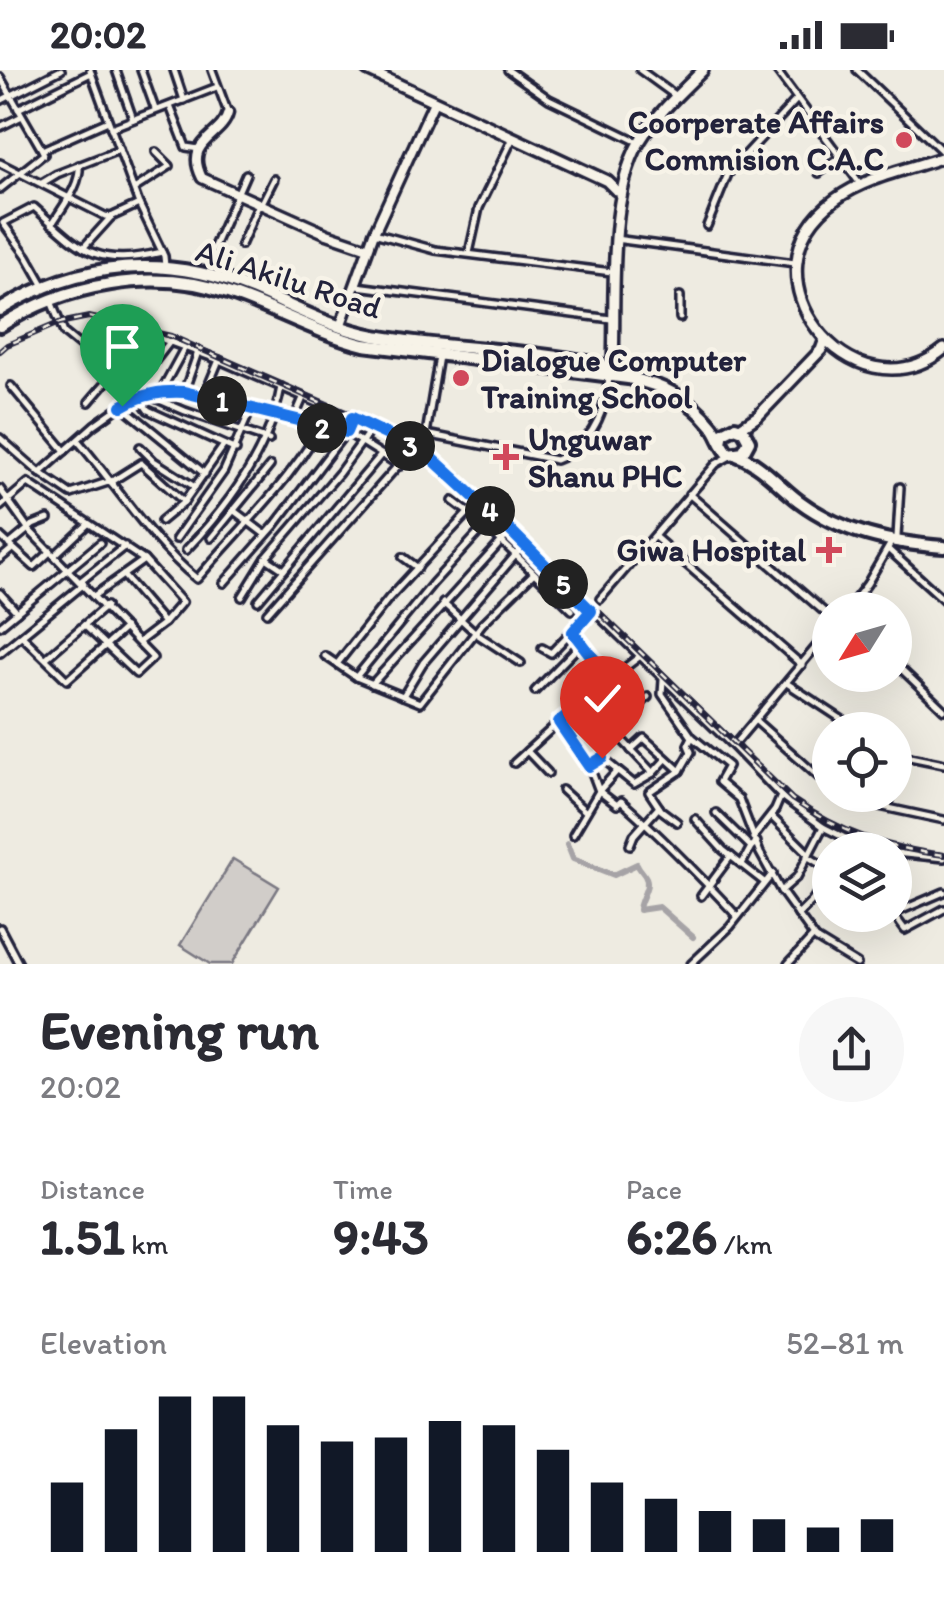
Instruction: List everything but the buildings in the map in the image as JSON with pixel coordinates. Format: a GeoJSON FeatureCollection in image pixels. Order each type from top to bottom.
{"type":"FeatureCollection","features":[{"type":"Feature","properties":{"kind":"main road"},"geometry":{"type":"LineString","coordinates":[[367,70],[513,138],[620,178]]}},
{"type":"Feature","properties":{"kind":"main road"},"geometry":{"type":"LineString","coordinates":[[379,70],[554,154],[607,181],[616,190]]}},
{"type":"Feature","properties":{"kind":"main road"},"geometry":{"type":"LineString","coordinates":[[610,371],[616,190],[634,140],[673,94],[700,70]]}},
{"type":"Feature","properties":{"kind":"main road"},"geometry":{"type":"LineString","coordinates":[[610,371],[612,272],[620,191],[639,142],[700,70]]}},
{"type":"Feature","properties":{"kind":"main road"},"geometry":{"type":"LineString","coordinates":[[944,155],[838,197],[812,222],[795,263],[803,309],[826,345],[877,368],[899,369],[924,363],[944,348]]}},
{"type":"Feature","properties":{"kind":"main road","name":"Ali Akilu Road"},"geometry":{"type":"LineString","coordinates":[[0,310],[44,286],[104,268],[165,266],[219,277],[372,336],[587,362],[656,384],[679,396],[710,424],[734,455],[751,461],[820,515],[893,543]]}},
{"type":"Feature","properties":{"kind":"main road","name":"Ali Akilu Road"},"geometry":{"type":"LineString","coordinates":[[0,326],[51,301],[118,283],[189,282],[232,294],[349,341],[439,356],[610,371],[660,382],[715,421],[743,433]]}},
{"type":"Feature","properties":{"kind":"main road"},"geometry":{"type":"LineString","coordinates":[[722,444],[723,433],[743,433],[826,345]]}},
{"type":"Feature","properties":{"kind":"main road"},"geometry":{"type":"LineString","coordinates":[[734,455],[746,449],[743,433]]}},
{"type":"Feature","properties":{"kind":"main road"},"geometry":{"type":"LineString","coordinates":[[743,433],[760,460],[803,498],[893,543],[944,544]]}},
{"type":"Feature","properties":{"kind":"street"},"geometry":{"type":"LineString","coordinates":[[0,100],[61,70]]}},
{"type":"Feature","properties":{"kind":"street"},"geometry":{"type":"LineString","coordinates":[[116,70],[134,119]]}},
{"type":"Feature","properties":{"kind":"street"},"geometry":{"type":"LineString","coordinates":[[141,70],[156,111]]}},
{"type":"Feature","properties":{"kind":"street"},"geometry":{"type":"LineString","coordinates":[[174,70],[184,100]]}},
{"type":"Feature","properties":{"kind":"street"},"geometry":{"type":"LineString","coordinates":[[212,70],[228,113],[226,121],[198,149],[199,175],[368,248]]}},
{"type":"Feature","properties":{"kind":"street"},"geometry":{"type":"LineString","coordinates":[[508,70],[548,99],[634,140]]}},
{"type":"Feature","properties":{"kind":"street"},"geometry":{"type":"LineString","coordinates":[[640,70],[673,94]]}},
{"type":"Feature","properties":{"kind":"street"},"geometry":{"type":"LineString","coordinates":[[776,70],[861,185]]}},
{"type":"Feature","properties":{"kind":"street"},"geometry":{"type":"LineString","coordinates":[[857,70],[944,155]]}},
{"type":"Feature","properties":{"kind":"street"},"geometry":{"type":"LineString","coordinates":[[18,109],[91,71],[165,266]]}},
{"type":"Feature","properties":{"kind":"street"},"geometry":{"type":"LineString","coordinates":[[0,78],[44,154],[0,189]]}},
{"type":"Feature","properties":{"kind":"street"},"geometry":{"type":"LineString","coordinates":[[42,150],[217,87]]}},
{"type":"Feature","properties":{"kind":"street"},"geometry":{"type":"LineString","coordinates":[[707,226],[728,174],[798,99]]}},
{"type":"Feature","properties":{"kind":"street"},"geometry":{"type":"LineString","coordinates":[[340,326],[374,233],[434,102]]}},
{"type":"Feature","properties":{"kind":"street"},"geometry":{"type":"LineString","coordinates":[[170,106],[186,147],[198,149]]}},
{"type":"Feature","properties":{"kind":"street"},"geometry":{"type":"LineString","coordinates":[[0,127],[22,116]]}},
{"type":"Feature","properties":{"kind":"street"},"geometry":{"type":"LineString","coordinates":[[469,253],[480,208],[513,138]]}},
{"type":"Feature","properties":{"kind":"street"},"geometry":{"type":"LineString","coordinates":[[42,184],[119,150]]}},
{"type":"Feature","properties":{"kind":"street"},"geometry":{"type":"LineString","coordinates":[[134,190],[169,168],[156,152]]}},
{"type":"Feature","properties":{"kind":"street"},"geometry":{"type":"LineString","coordinates":[[819,173],[840,157]]}},
{"type":"Feature","properties":{"kind":"street"},"geometry":{"type":"LineString","coordinates":[[0,163],[111,217]]}},
{"type":"Feature","properties":{"kind":"street"},"geometry":{"type":"LineString","coordinates":[[52,224],[81,172],[79,165]]}},
{"type":"Feature","properties":{"kind":"street"},"geometry":{"type":"LineString","coordinates":[[212,251],[246,174]]}},
{"type":"Feature","properties":{"kind":"street"},"geometry":{"type":"LineString","coordinates":[[241,246],[274,178]]}},
{"type":"Feature","properties":{"kind":"street"},"geometry":{"type":"LineString","coordinates":[[83,248],[111,217],[139,204]]}},
{"type":"Feature","properties":{"kind":"street"},"geometry":{"type":"LineString","coordinates":[[44,286],[2,220],[34,208],[101,258],[162,252]]}},
{"type":"Feature","properties":{"kind":"street"},"geometry":{"type":"LineString","coordinates":[[374,233],[407,245],[612,272]]}},
{"type":"Feature","properties":{"kind":"street"},"geometry":{"type":"LineString","coordinates":[[615,239],[795,263]]}},
{"type":"Feature","properties":{"kind":"street"},"geometry":{"type":"LineString","coordinates":[[356,286],[611,319]]}},
{"type":"Feature","properties":{"kind":"street"},"geometry":{"type":"LineString","coordinates":[[680,296],[680,318]]}},
{"type":"Feature","properties":{"kind":"street"},"geometry":{"type":"LineString","coordinates":[[51,301],[64,333],[133,389],[148,410],[236,450]]}},
{"type":"Feature","properties":{"kind":"street"},"geometry":{"type":"LineString","coordinates":[[99,361],[120,330],[147,334],[281,386],[415,448],[495,515],[780,796],[834,832]]}},
{"type":"Feature","properties":{"kind":"street"},"geometry":{"type":"LineString","coordinates":[[89,402],[147,334]]}},
{"type":"Feature","properties":{"kind":"street"},"geometry":{"type":"LineString","coordinates":[[133,389],[169,343]]}},
{"type":"Feature","properties":{"kind":"street"},"geometry":{"type":"LineString","coordinates":[[161,392],[186,348]]}},
{"type":"Feature","properties":{"kind":"street"},"geometry":{"type":"LineString","coordinates":[[184,392],[198,352]]}},
{"type":"Feature","properties":{"kind":"street"},"geometry":{"type":"LineString","coordinates":[[268,613],[426,434],[439,356]]}},
{"type":"Feature","properties":{"kind":"street"},"geometry":{"type":"LineString","coordinates":[[204,396],[219,360]]}},
{"type":"Feature","properties":{"kind":"street"},"geometry":{"type":"LineString","coordinates":[[426,434],[556,460],[578,447],[602,416],[610,371]]}},
{"type":"Feature","properties":{"kind":"street"},"geometry":{"type":"LineString","coordinates":[[11,386],[65,451]]}},
{"type":"Feature","properties":{"kind":"street"},"geometry":{"type":"LineString","coordinates":[[186,550],[244,477],[267,439],[281,386]]}},
{"type":"Feature","properties":{"kind":"street"},"geometry":{"type":"LineString","coordinates":[[40,473],[102,419],[138,397],[161,392],[204,396],[346,432],[400,466]]}},
{"type":"Feature","properties":{"kind":"street"},"geometry":{"type":"LineString","coordinates":[[148,395],[185,412],[267,439]]}},
{"type":"Feature","properties":{"kind":"street"},"geometry":{"type":"LineString","coordinates":[[294,418],[303,397]]}},
{"type":"Feature","properties":{"kind":"street"},"geometry":{"type":"LineString","coordinates":[[122,406],[205,474]]}},
{"type":"Feature","properties":{"kind":"street"},"geometry":{"type":"LineString","coordinates":[[78,440],[124,501],[184,568],[198,578],[276,492],[321,428],[330,408]]}},
{"type":"Feature","properties":{"kind":"street"},"geometry":{"type":"LineString","coordinates":[[176,539],[224,472],[251,409]]}},
{"type":"Feature","properties":{"kind":"street"},"geometry":{"type":"LineString","coordinates":[[224,583],[346,432],[352,418]]}},
{"type":"Feature","properties":{"kind":"street"},"geometry":{"type":"LineString","coordinates":[[242,597],[266,558],[364,443],[372,428]]}},
{"type":"Feature","properties":{"kind":"street"},"geometry":{"type":"LineString","coordinates":[[1,442],[71,494],[112,481],[142,463],[184,502]]}},
{"type":"Feature","properties":{"kind":"street"},"geometry":{"type":"LineString","coordinates":[[716,464],[722,444]]}},
{"type":"Feature","properties":{"kind":"street"},"geometry":{"type":"LineString","coordinates":[[161,521],[184,502],[224,445]]}},
{"type":"Feature","properties":{"kind":"street"},"geometry":{"type":"LineString","coordinates":[[140,446],[154,461],[195,488]]}},
{"type":"Feature","properties":{"kind":"street"},"geometry":{"type":"LineString","coordinates":[[600,599],[688,494],[716,464],[734,455]]}},
{"type":"Feature","properties":{"kind":"street"},"geometry":{"type":"LineString","coordinates":[[258,601],[381,456]]}},
{"type":"Feature","properties":{"kind":"street"},"geometry":{"type":"LineString","coordinates":[[211,538],[270,466]]}},
{"type":"Feature","properties":{"kind":"street"},"geometry":{"type":"LineString","coordinates":[[0,507],[28,483],[144,560],[182,602],[139,642]]}},
{"type":"Feature","properties":{"kind":"street"},"geometry":{"type":"LineString","coordinates":[[859,592],[893,543],[900,487]]}},
{"type":"Feature","properties":{"kind":"street"},"geometry":{"type":"LineString","coordinates":[[0,488],[29,530],[153,658],[136,674],[84,625]]}},
{"type":"Feature","properties":{"kind":"street"},"geometry":{"type":"LineString","coordinates":[[688,494],[812,601]]}},
{"type":"Feature","properties":{"kind":"street"},"geometry":{"type":"LineString","coordinates":[[453,501],[486,526],[572,610]]}},
{"type":"Feature","properties":{"kind":"street"},"geometry":{"type":"LineString","coordinates":[[336,665],[389,598],[479,501]]}},
{"type":"Feature","properties":{"kind":"street"},"geometry":{"type":"LineString","coordinates":[[234,510],[266,535]]}},
{"type":"Feature","properties":{"kind":"street"},"geometry":{"type":"LineString","coordinates":[[356,677],[432,583],[495,515]]}},
{"type":"Feature","properties":{"kind":"street"},"geometry":{"type":"LineString","coordinates":[[0,558],[29,530],[48,520]]}},
{"type":"Feature","properties":{"kind":"street"},"geometry":{"type":"LineString","coordinates":[[0,536],[34,566],[88,524]]}},
{"type":"Feature","properties":{"kind":"street"},"geometry":{"type":"LineString","coordinates":[[372,684],[511,531]]}},
{"type":"Feature","properties":{"kind":"street"},"geometry":{"type":"LineString","coordinates":[[655,536],[802,665]]}},
{"type":"Feature","properties":{"kind":"street"},"geometry":{"type":"LineString","coordinates":[[0,626],[100,543]]}},
{"type":"Feature","properties":{"kind":"street"},"geometry":{"type":"LineString","coordinates":[[893,543],[944,600]]}},
{"type":"Feature","properties":{"kind":"street"},"geometry":{"type":"LineString","coordinates":[[404,696],[424,663],[525,544]]}},
{"type":"Feature","properties":{"kind":"street"},"geometry":{"type":"LineString","coordinates":[[0,653],[125,546]]}},
{"type":"Feature","properties":{"kind":"street"},"geometry":{"type":"LineString","coordinates":[[403,556],[418,568]]}},
{"type":"Feature","properties":{"kind":"street"},"geometry":{"type":"LineString","coordinates":[[266,558],[284,570]]}},
{"type":"Feature","properties":{"kind":"street"},"geometry":{"type":"LineString","coordinates":[[96,595],[144,560]]}},
{"type":"Feature","properties":{"kind":"street"},"geometry":{"type":"LineString","coordinates":[[325,656],[356,677],[420,703],[474,632],[533,574]]}},
{"type":"Feature","properties":{"kind":"street"},"geometry":{"type":"LineString","coordinates":[[123,576],[164,622]]}},
{"type":"Feature","properties":{"kind":"street"},"geometry":{"type":"LineString","coordinates":[[0,593],[17,612]]}},
{"type":"Feature","properties":{"kind":"street"},"geometry":{"type":"LineString","coordinates":[[443,603],[474,632],[521,663]]}},
{"type":"Feature","properties":{"kind":"street"},"geometry":{"type":"LineString","coordinates":[[46,658],[106,606]]}},
{"type":"Feature","properties":{"kind":"street"},"geometry":{"type":"LineString","coordinates":[[542,648],[551,654],[591,611]]}},
{"type":"Feature","properties":{"kind":"street"},"geometry":{"type":"LineString","coordinates":[[22,636],[67,680],[126,627]]}},
{"type":"Feature","properties":{"kind":"street"},"geometry":{"type":"LineString","coordinates":[[573,632],[610,680]]}},
{"type":"Feature","properties":{"kind":"street"},"geometry":{"type":"LineString","coordinates":[[535,690],[582,643]]}},
{"type":"Feature","properties":{"kind":"street"},"geometry":{"type":"LineString","coordinates":[[733,746],[812,652]]}},
{"type":"Feature","properties":{"kind":"street"},"geometry":{"type":"LineString","coordinates":[[514,763],[584,698],[639,657]]}},
{"type":"Feature","properties":{"kind":"street"},"geometry":{"type":"LineString","coordinates":[[912,679],[944,710]]}},
{"type":"Feature","properties":{"kind":"street"},"geometry":{"type":"LineString","coordinates":[[663,680],[662,694],[692,737],[728,766],[719,782],[739,799],[754,842],[798,915],[814,936],[858,964]]}},
{"type":"Feature","properties":{"kind":"street"},"geometry":{"type":"LineString","coordinates":[[788,684],[831,712]]}},
{"type":"Feature","properties":{"kind":"street"},"geometry":{"type":"LineString","coordinates":[[611,731],[648,697]]}},
{"type":"Feature","properties":{"kind":"street"},"geometry":{"type":"LineString","coordinates":[[584,698],[653,773]]}},
{"type":"Feature","properties":{"kind":"street"},"geometry":{"type":"LineString","coordinates":[[756,721],[812,771]]}},
{"type":"Feature","properties":{"kind":"street"},"geometry":{"type":"LineString","coordinates":[[559,722],[589,766],[599,791],[617,805],[621,801],[645,821],[737,916]]}},
{"type":"Feature","properties":{"kind":"street"},"geometry":{"type":"LineString","coordinates":[[677,822],[658,807],[649,792],[680,771],[690,754],[688,745],[692,737]]}},
{"type":"Feature","properties":{"kind":"street"},"geometry":{"type":"LineString","coordinates":[[630,750],[644,738],[680,771]]}},
{"type":"Feature","properties":{"kind":"street"},"geometry":{"type":"LineString","coordinates":[[527,751],[548,773]]}},
{"type":"Feature","properties":{"kind":"street"},"geometry":{"type":"LineString","coordinates":[[589,766],[602,758],[636,784],[666,759]]}},
{"type":"Feature","properties":{"kind":"street"},"geometry":{"type":"LineString","coordinates":[[912,758],[944,764]]}},
{"type":"Feature","properties":{"kind":"street"},"geometry":{"type":"LineString","coordinates":[[573,835],[585,811],[616,771]]}},
{"type":"Feature","properties":{"kind":"street"},"geometry":{"type":"LineString","coordinates":[[562,790],[585,811]]}},
{"type":"Feature","properties":{"kind":"street"},"geometry":{"type":"LineString","coordinates":[[742,864],[780,796]]}},
{"type":"Feature","properties":{"kind":"street"},"geometry":{"type":"LineString","coordinates":[[630,845],[658,807]]}},
{"type":"Feature","properties":{"kind":"street"},"geometry":{"type":"LineString","coordinates":[[909,812],[944,820]]}},
{"type":"Feature","properties":{"kind":"street"},"geometry":{"type":"LineString","coordinates":[[716,813],[754,842]]}},
{"type":"Feature","properties":{"kind":"street"},"geometry":{"type":"LineString","coordinates":[[771,816],[812,858]]}},
{"type":"Feature","properties":{"kind":"street"},"geometry":{"type":"LineString","coordinates":[[695,819],[764,882]]}},
{"type":"Feature","properties":{"kind":"street"},"geometry":{"type":"LineString","coordinates":[[782,891],[797,877],[823,826]]}},
{"type":"Feature","properties":{"kind":"street"},"geometry":{"type":"LineString","coordinates":[[912,854],[944,858]]}},
{"type":"Feature","properties":{"kind":"street"},"geometry":{"type":"LineString","coordinates":[[701,896],[732,856]]}},
{"type":"Feature","properties":{"kind":"street"},"geometry":{"type":"LineString","coordinates":[[691,964],[705,954],[773,872]]}},
{"type":"Feature","properties":{"kind":"street"},"geometry":{"type":"LineString","coordinates":[[912,906],[944,892]]}},
{"type":"Feature","properties":{"kind":"street"},"geometry":{"type":"LineString","coordinates":[[798,915],[812,901]]}},
{"type":"Feature","properties":{"kind":"street"},"geometry":{"type":"LineString","coordinates":[[912,926],[944,910]]}},
{"type":"Feature","properties":{"kind":"street"},"geometry":{"type":"LineString","coordinates":[[0,928],[19,964]]}},
{"type":"Feature","properties":{"kind":"street"},"geometry":{"type":"LineString","coordinates":[[788,964],[814,936]]}},
{"type":"Feature","properties":{"kind":"shaded area"},"geometry":{"type":"Polygon","coordinates":[[[233,859],[279,887],[232,964],[210,964],[180,945],[233,859]]]}},
{"type":"Feature","properties":{"kind":"waterway"},"geometry":{"type":"LineString","coordinates":[[567,844],[573,859],[614,875],[637,864],[647,884],[639,910],[659,907],[693,937]]}},
{"type":"Feature","properties":{"kind":"railway"},"geometry":{"type":"LineString","coordinates":[[0,351],[59,323],[89,317],[171,336],[417,445],[456,474],[792,799],[864,837],[944,855]]}},
{"type":"Feature","properties":{"kind":"place","name":"Coorperate Affairs Commision C.A.C"},"geometry":{"type":"Point","coordinates":[904,140]}},
{"type":"Feature","properties":{"kind":"place","name":"Dialogue Computer Training School"},"geometry":{"type":"Point","coordinates":[461,378]}},
{"type":"Feature","properties":{"kind":"place","name":"Unguwar Shanu PHC"},"geometry":{"type":"Point","coordinates":[506,457]}},
{"type":"Feature","properties":{"kind":"place","name":"Giwa Hospital"},"geometry":{"type":"Point","coordinates":[829,550]}},
{"type":"Feature","properties":{"kind":"route"},"geometry":{"type":"LineString","coordinates":[[122,406],[138,397],[184,392],[346,432],[352,418],[434,460],[591,611],[573,632],[610,680],[559,722],[589,766],[602,758]]}}]}
